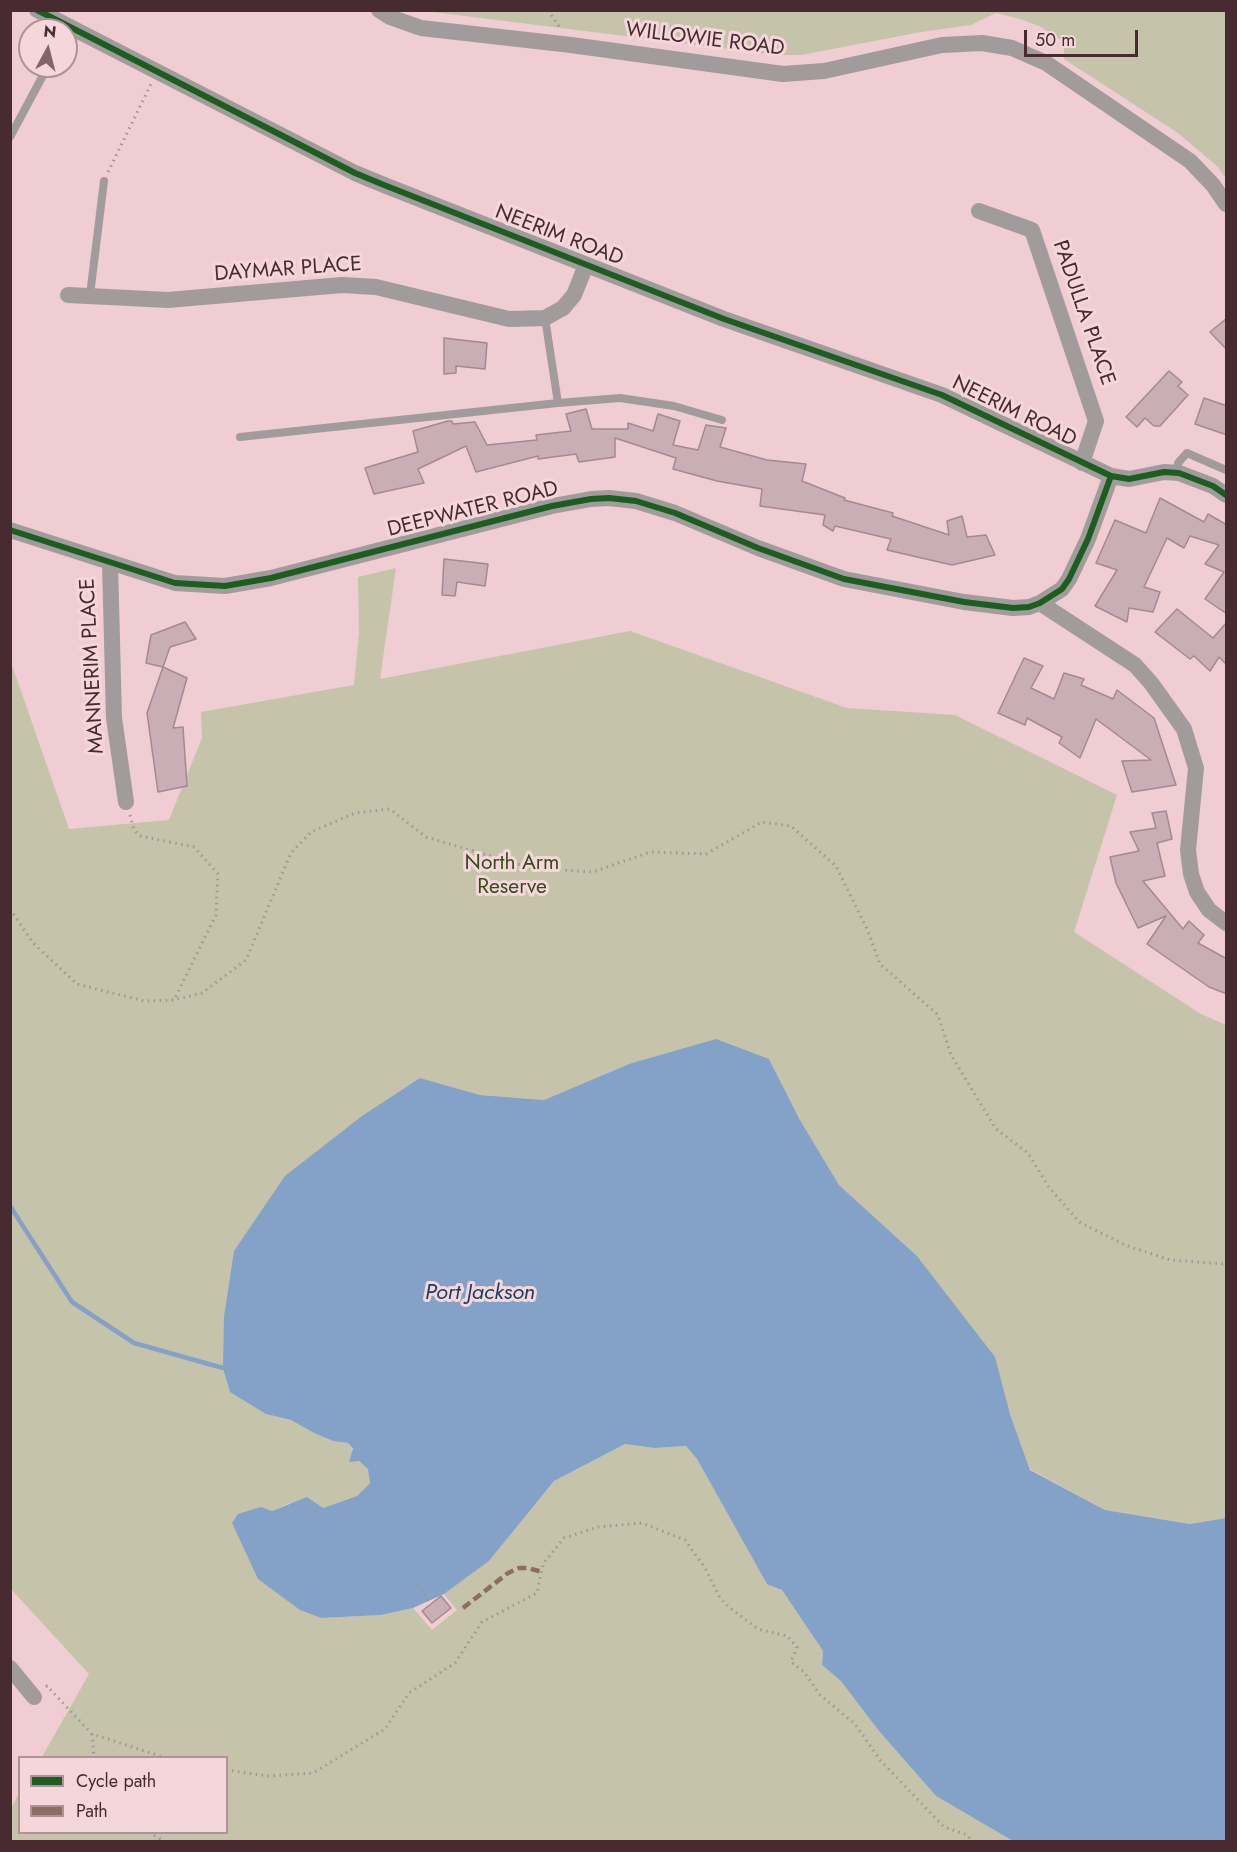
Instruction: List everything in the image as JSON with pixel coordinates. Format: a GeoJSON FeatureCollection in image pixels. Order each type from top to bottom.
{"type":"FeatureCollection","features":[{"type":"Feature","properties":{"kind":"street","name":"WILLOWIE ROAD"},"geometry":{"type":"LineString","coordinates":[[379,10],[390,17],[421,28],[571,45],[783,74],[824,71],[942,45],[982,43],[1012,48],[1046,63],[1190,161],[1213,184],[1227,204]]}},
{"type":"Feature","properties":{"kind":"street","name":"NEERIM ROAD"},"geometry":{"type":"LineString","coordinates":[[78,34],[157,71],[355,173],[724,319],[926,389],[1111,476]]}},
{"type":"Feature","properties":{"kind":"street","name":"PADULLA PLACE"},"geometry":{"type":"LineString","coordinates":[[979,211],[1032,230],[1096,421],[1082,463]]}},
{"type":"Feature","properties":{"kind":"street"},"geometry":{"type":"LineString","coordinates":[[545,318],[563,308],[574,295],[586,265]]}},
{"type":"Feature","properties":{"kind":"street","name":"DAYMAR PLACE"},"geometry":{"type":"LineString","coordinates":[[68,296],[90,295],[168,300],[342,285],[376,287],[509,319],[545,318]]}},
{"type":"Feature","properties":{"kind":"street"},"geometry":{"type":"LineString","coordinates":[[1111,476],[1129,479],[1164,472],[1179,473],[1213,486],[1227,495]]}},
{"type":"Feature","properties":{"kind":"street","name":"DEEPWATER ROAD"},"geometry":{"type":"LineString","coordinates":[[10,530],[175,583],[225,586],[271,578],[552,506],[609,498],[636,501],[675,513],[758,548],[844,579],[964,602],[1013,608],[1029,607],[1040,603],[1057,592],[1070,579],[1088,539],[1111,476]]}},
{"type":"Feature","properties":{"kind":"street","name":"MANNERIM PLACE"},"geometry":{"type":"LineString","coordinates":[[110,563],[114,718],[126,802]]}},
{"type":"Feature","properties":{"kind":"street"},"geometry":{"type":"LineString","coordinates":[[1040,603],[1135,665],[1184,729],[1196,768],[1188,850],[1191,874],[1197,892],[1209,910],[1227,923]]}},
{"type":"Feature","properties":{"kind":"street"},"geometry":{"type":"LineString","coordinates":[[10,1668],[34,1697]]}},
{"type":"Feature","properties":{"kind":"lane"},"geometry":{"type":"LineString","coordinates":[[10,137],[42,78]]}},
{"type":"Feature","properties":{"kind":"lane"},"geometry":{"type":"LineString","coordinates":[[90,295],[104,182]]}},
{"type":"Feature","properties":{"kind":"lane"},"geometry":{"type":"LineString","coordinates":[[545,318],[558,403]]}},
{"type":"Feature","properties":{"kind":"lane"},"geometry":{"type":"LineString","coordinates":[[240,437],[620,398],[674,406],[722,420]]}},
{"type":"Feature","properties":{"kind":"lane"},"geometry":{"type":"LineString","coordinates":[[1179,473],[1178,463],[1186,453],[1227,470]]}},
{"type":"Feature","properties":{"kind":"path"},"geometry":{"type":"LineString","coordinates":[[104,182],[157,71]]}},
{"type":"Feature","properties":{"kind":"path"},"geometry":{"type":"LineString","coordinates":[[126,802],[134,830],[140,836],[194,847],[218,874],[216,915],[174,1000]]}},
{"type":"Feature","properties":{"kind":"path"},"geometry":{"type":"LineString","coordinates":[[10,909],[33,943],[77,984],[144,1001],[174,1000],[202,993],[246,960],[291,853],[311,832],[355,813],[390,809],[426,837],[531,868],[593,872],[650,852],[706,854],[762,822],[791,826],[836,866],[867,929],[880,964],[938,1015],[951,1055],[996,1129],[1028,1153],[1048,1186],[1078,1222],[1125,1245],[1170,1260],[1227,1264]]}},
{"type":"Feature","properties":{"kind":"path"},"geometry":{"type":"LineString","coordinates":[[228,1770],[268,1776],[313,1773],[385,1729],[409,1693],[455,1663],[482,1622],[537,1593],[543,1564],[564,1538],[597,1527],[642,1523],[685,1540],[705,1568],[720,1598],[730,1608],[758,1629],[787,1636],[796,1647],[791,1662],[804,1672],[820,1695],[855,1724],[880,1760],[944,1827],[967,1835],[973,1842]]}},
{"type":"Feature","properties":{"kind":"path"},"geometry":{"type":"LineString","coordinates":[[415,1579],[431,1604]]}},
{"type":"Feature","properties":{"kind":"path"},"geometry":{"type":"LineString","coordinates":[[34,1697],[47,1686],[92,1734],[160,1756]]}},
{"type":"Feature","properties":{"kind":"path"},"geometry":{"type":"LineString","coordinates":[[92,1734],[94,1756]]}},
{"type":"Feature","properties":{"kind":"path"},"geometry":{"type":"LineString","coordinates":[[151,1834],[165,1842]]}},
{"type":"Feature","properties":{"kind":"green space"},"geometry":{"type":"Polygon","coordinates":[[[425,11],[1226,11],[1226,179],[1218,167],[1178,133],[1064,59],[1064,49],[1060,39],[1041,27],[996,13],[971,25],[801,55],[776,55],[425,11]]]}},
{"type":"Feature","properties":{"kind":"green space","name":"North Arm Reserve"},"geometry":{"type":"Polygon","coordinates":[[[396,568],[380,679],[630,631],[847,708],[955,715],[1117,795],[1074,932],[1201,1014],[1226,1025],[1226,1518],[1190,1524],[1105,1510],[1030,1469],[1010,1414],[994,1357],[917,1256],[839,1185],[800,1120],[769,1059],[629,1064],[544,1100],[480,1095],[420,1078],[266,1414],[291,1420],[333,1441],[348,1443],[359,1461],[369,1469],[370,1483],[357,1496],[323,1508],[290,1503],[272,1511],[300,1610],[321,1618],[381,1615],[413,1608],[432,1630],[457,1610],[444,1594],[489,1561],[554,1481],[625,1444],[654,1448],[686,1446],[697,1459],[767,1583],[782,1590],[823,1651],[822,1665],[841,1680],[879,1731],[936,1796],[1013,1841],[11,1841],[11,1808],[18,1795],[18,1834],[228,1834],[228,1756],[43,1756],[89,1674],[11,1589],[11,667],[69,829],[169,820],[202,738],[201,712],[354,685],[359,633],[358,577],[396,568]]]}},
{"type":"Feature","properties":{"kind":"water","name":"Port Jackson"},"geometry":{"type":"Polygon","coordinates":[[[716,1039],[769,1059],[800,1120],[839,1185],[917,1256],[995,1357],[1010,1414],[1030,1470],[1105,1510],[1190,1524],[1226,1518],[1226,1841],[1013,1841],[936,1796],[879,1731],[841,1681],[822,1665],[823,1651],[782,1590],[767,1584],[697,1459],[686,1446],[654,1448],[625,1444],[554,1481],[489,1561],[444,1594],[413,1608],[381,1615],[321,1618],[300,1610],[258,1579],[232,1523],[238,1514],[261,1507],[272,1511],[307,1497],[323,1508],[357,1496],[370,1483],[368,1469],[359,1461],[349,1462],[353,1449],[348,1443],[333,1441],[291,1420],[266,1414],[230,1392],[223,1368],[224,1317],[234,1251],[285,1176],[362,1116],[420,1078],[480,1095],[544,1100],[629,1064],[716,1039]]]}},
{"type":"Feature","properties":{"kind":"building"},"geometry":{"type":"Polygon","coordinates":[[[1227,318],[1227,350],[1210,332],[1227,318]]]}},
{"type":"Feature","properties":{"kind":"building"},"geometry":{"type":"Polygon","coordinates":[[[444,338],[487,343],[485,369],[456,366],[456,373],[444,374],[444,338]]]}},
{"type":"Feature","properties":{"kind":"building"},"geometry":{"type":"Polygon","coordinates":[[[1169,371],[1182,382],[1178,386],[1188,395],[1160,426],[1154,426],[1145,418],[1137,427],[1126,417],[1169,371]]]}},
{"type":"Feature","properties":{"kind":"building"},"geometry":{"type":"Polygon","coordinates":[[[1204,398],[1227,406],[1227,435],[1195,424],[1204,398]]]}},
{"type":"Feature","properties":{"kind":"building"},"geometry":{"type":"Polygon","coordinates":[[[586,409],[592,429],[628,429],[628,423],[653,431],[658,414],[680,421],[673,445],[698,450],[706,425],[726,428],[720,447],[767,460],[806,464],[802,481],[845,498],[844,500],[893,513],[892,516],[949,535],[947,521],[962,516],[967,537],[986,535],[995,555],[952,565],[887,550],[891,539],[835,526],[833,531],[823,525],[825,515],[760,506],[762,489],[717,481],[673,469],[676,458],[615,438],[615,457],[579,462],[576,454],[538,459],[538,456],[476,472],[466,446],[418,469],[424,483],[374,494],[365,468],[418,452],[413,431],[448,421],[452,421],[453,424],[475,422],[487,445],[537,440],[536,435],[571,431],[566,414],[586,409]]]}},
{"type":"Feature","properties":{"kind":"building"},"geometry":{"type":"Polygon","coordinates":[[[1160,498],[1204,522],[1208,514],[1227,525],[1227,614],[1205,599],[1224,572],[1205,564],[1219,545],[1190,536],[1184,548],[1167,538],[1144,587],[1160,592],[1153,612],[1129,608],[1127,622],[1095,606],[1117,570],[1096,563],[1115,520],[1146,533],[1160,498]]]}},
{"type":"Feature","properties":{"kind":"building"},"geometry":{"type":"Polygon","coordinates":[[[444,559],[488,564],[485,586],[457,582],[455,596],[442,595],[444,559]]]}},
{"type":"Feature","properties":{"kind":"building"},"geometry":{"type":"Polygon","coordinates":[[[1177,609],[1213,638],[1227,622],[1227,665],[1219,657],[1210,671],[1194,656],[1190,659],[1155,632],[1177,609]]]}},
{"type":"Feature","properties":{"kind":"building"},"geometry":{"type":"Polygon","coordinates":[[[185,622],[196,639],[170,647],[163,667],[146,663],[151,635],[185,622]]]}},
{"type":"Feature","properties":{"kind":"building"},"geometry":{"type":"Polygon","coordinates":[[[1024,658],[1043,666],[1031,688],[1054,699],[1064,673],[1084,679],[1081,685],[1113,699],[1117,690],[1154,718],[1176,785],[1132,792],[1122,761],[1151,760],[1096,719],[1080,758],[1059,743],[1062,737],[1027,718],[1025,725],[998,713],[1024,658]]]}},
{"type":"Feature","properties":{"kind":"building"},"geometry":{"type":"Polygon","coordinates":[[[163,667],[187,678],[173,728],[183,727],[187,786],[158,792],[147,713],[163,667]]]}},
{"type":"Feature","properties":{"kind":"building"},"geometry":{"type":"Polygon","coordinates":[[[1166,811],[1172,839],[1157,843],[1165,876],[1143,881],[1183,929],[1189,921],[1204,935],[1198,943],[1227,959],[1227,994],[1209,987],[1147,944],[1166,916],[1138,928],[1116,883],[1110,857],[1139,851],[1130,832],[1156,828],[1152,813],[1166,811]]]}},
{"type":"Feature","properties":{"kind":"building"},"geometry":{"type":"Polygon","coordinates":[[[441,1596],[451,1608],[432,1623],[422,1611],[441,1596]]]}},
{"type":"Feature","properties":{"kind":"waterway"},"geometry":{"type":"LineString","coordinates":[[10,1206],[72,1302],[134,1343],[223,1368]]}},
{"type":"Feature","properties":{"kind":"marked path"},"geometry":{"type":"LineString","coordinates":[[463,1608],[508,1573],[519,1568],[542,1572]]}},
{"type":"Feature","properties":{"kind":"cycle path"},"geometry":{"type":"LineString","coordinates":[[37,10],[355,173],[384,185],[724,319],[942,395],[1111,476],[1129,479],[1164,472],[1179,473],[1213,486],[1226,495]]}},
{"type":"Feature","properties":{"kind":"cycle path"},"geometry":{"type":"LineString","coordinates":[[10,530],[175,583],[225,586],[271,578],[552,506],[609,498],[636,501],[675,513],[758,548],[844,579],[964,602],[1013,608],[1029,607],[1040,603],[1062,589],[1088,539],[1111,476]]}}]}
